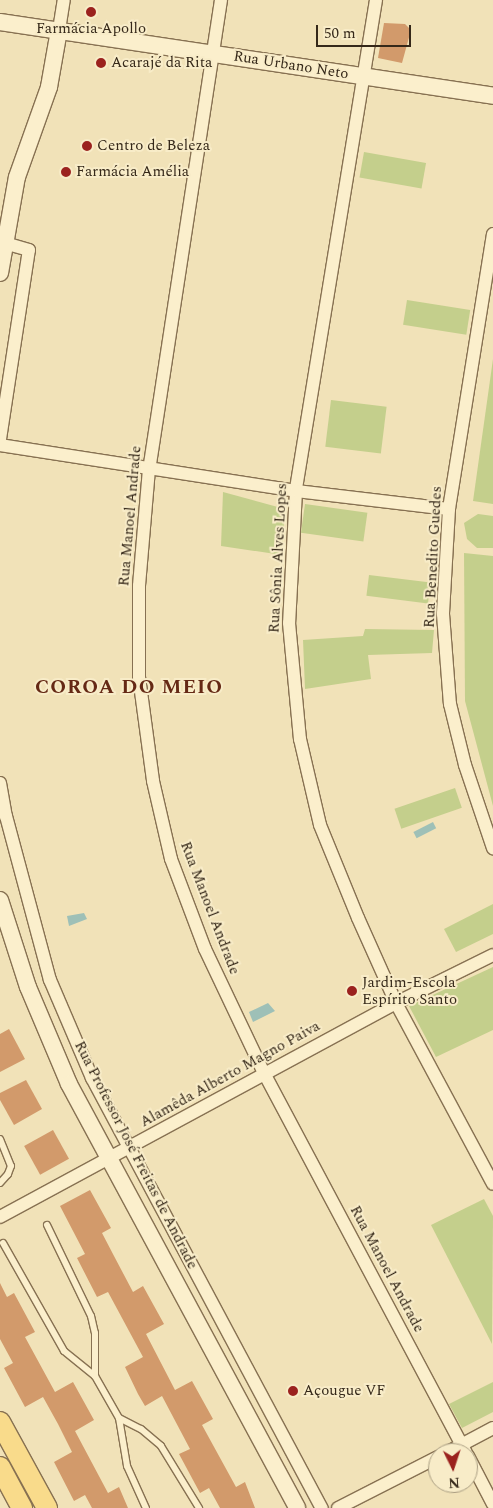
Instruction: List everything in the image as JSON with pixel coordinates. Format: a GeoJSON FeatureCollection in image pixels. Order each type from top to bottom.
{"type":"FeatureCollection","features":[{"type":"Feature","properties":{"kind":"main road"},"geometry":{"type":"LineString","coordinates":[[0,1422],[47,1508]]}},
{"type":"Feature","properties":{"kind":"main road"},"geometry":{"type":"LineString","coordinates":[[0,1467],[18,1500]]}},
{"type":"Feature","properties":{"kind":"main road"},"geometry":{"type":"LineString","coordinates":[[18,1500],[22,1486],[34,1485]]}},
{"type":"Feature","properties":{"kind":"street"},"geometry":{"type":"LineString","coordinates":[[0,273],[17,177],[49,87],[64,0]]}},
{"type":"Feature","properties":{"kind":"street","name":"Rua Manoel Andrade"},"geometry":{"type":"LineString","coordinates":[[222,0],[149,469],[139,586],[139,677],[153,781],[171,859],[198,931],[264,1073],[461,1443]]}},
{"type":"Feature","properties":{"kind":"street","name":"Rua Sônia Alves Lopes"},"geometry":{"type":"LineString","coordinates":[[376,0],[296,491],[289,623],[300,739],[320,825],[396,1003],[493,1184]]}},
{"type":"Feature","properties":{"kind":"street","name":"Rua Urbano Neto"},"geometry":{"type":"LineString","coordinates":[[0,22],[493,96]]}},
{"type":"Feature","properties":{"kind":"street","name":"Rua Benedito Guedes"},"geometry":{"type":"LineString","coordinates":[[493,234],[448,509],[443,614],[450,704],[467,774],[493,848]]}},
{"type":"Feature","properties":{"kind":"street"},"geometry":{"type":"LineString","coordinates":[[0,439],[29,250],[5,243]]}},
{"type":"Feature","properties":{"kind":"street"},"geometry":{"type":"LineString","coordinates":[[0,445],[296,491],[448,509]]}},
{"type":"Feature","properties":{"kind":"street","name":"Rua Professor José Freitas de Andrade"},"geometry":{"type":"LineString","coordinates":[[0,783],[1,801],[50,980],[92,1078],[322,1508]]}},
{"type":"Feature","properties":{"kind":"street","name":"Rua Professor José Freitas de Andrade"},"geometry":{"type":"LineString","coordinates":[[0,900],[28,987],[69,1084],[107,1159],[297,1508]]}},
{"type":"Feature","properties":{"kind":"street","name":"Alamêda Alberto Magno Paiva"},"geometry":{"type":"LineString","coordinates":[[0,1217],[264,1073],[493,954]]}},
{"type":"Feature","properties":{"kind":"street"},"geometry":{"type":"LineString","coordinates":[[472,1443],[493,1428]]}},
{"type":"Feature","properties":{"kind":"street"},"geometry":{"type":"LineString","coordinates":[[338,1508],[428,1462]]}},
{"type":"Feature","properties":{"kind":"street"},"geometry":{"type":"LineString","coordinates":[[478,1475],[493,1504]]}},
{"type":"Feature","properties":{"kind":"lane"},"geometry":{"type":"LineString","coordinates":[[0,1139],[10,1166],[8,1174],[0,1183]]}},
{"type":"Feature","properties":{"kind":"lane"},"geometry":{"type":"LineString","coordinates":[[47,1225],[91,1316],[95,1333],[95,1376]]}},
{"type":"Feature","properties":{"kind":"lane"},"geometry":{"type":"LineString","coordinates":[[3,1243],[64,1351],[95,1376],[119,1418],[126,1466],[146,1508]]}},
{"type":"Feature","properties":{"kind":"lane"},"geometry":{"type":"LineString","coordinates":[[119,1418],[141,1429],[161,1446],[200,1508]]}},
{"type":"Feature","properties":{"kind":"green space"},"geometry":{"type":"Polygon","coordinates":[[[364,152],[426,163],[422,189],[359,178],[364,152]]]}},
{"type":"Feature","properties":{"kind":"green space"},"geometry":{"type":"Polygon","coordinates":[[[407,300],[470,310],[466,335],[403,325],[407,300]]]}},
{"type":"Feature","properties":{"kind":"green space"},"geometry":{"type":"Polygon","coordinates":[[[493,359],[493,504],[473,501],[493,359]]]}},
{"type":"Feature","properties":{"kind":"green space"},"geometry":{"type":"Polygon","coordinates":[[[331,400],[387,407],[381,453],[325,447],[331,400]]]}},
{"type":"Feature","properties":{"kind":"green space"},"geometry":{"type":"Polygon","coordinates":[[[223,492],[285,509],[282,555],[221,546],[223,492]]]}},
{"type":"Feature","properties":{"kind":"green space"},"geometry":{"type":"Polygon","coordinates":[[[305,504],[367,513],[363,541],[301,533],[305,504]]]}},
{"type":"Feature","properties":{"kind":"green space"},"geometry":{"type":"Polygon","coordinates":[[[478,514],[493,516],[493,548],[477,548],[467,539],[464,523],[478,514]]]}},
{"type":"Feature","properties":{"kind":"green space"},"geometry":{"type":"Polygon","coordinates":[[[464,553],[493,556],[493,806],[465,701],[464,553]]]}},
{"type":"Feature","properties":{"kind":"green space"},"geometry":{"type":"Polygon","coordinates":[[[369,575],[431,583],[428,603],[366,596],[369,575]]]}},
{"type":"Feature","properties":{"kind":"green space"},"geometry":{"type":"Polygon","coordinates":[[[365,629],[434,630],[432,653],[368,655],[371,679],[305,689],[303,640],[363,636],[365,629]]]}},
{"type":"Feature","properties":{"kind":"green space"},"geometry":{"type":"Polygon","coordinates":[[[455,788],[462,808],[401,829],[394,809],[455,788]]]}},
{"type":"Feature","properties":{"kind":"green space"},"geometry":{"type":"Polygon","coordinates":[[[493,904],[493,934],[456,952],[444,929],[493,904]]]}},
{"type":"Feature","properties":{"kind":"green space"},"geometry":{"type":"Polygon","coordinates":[[[493,967],[493,1030],[436,1057],[409,1006],[493,967]]]}},
{"type":"Feature","properties":{"kind":"green space"},"geometry":{"type":"Polygon","coordinates":[[[484,1199],[493,1216],[492,1344],[431,1225],[484,1199]]]}},
{"type":"Feature","properties":{"kind":"green space"},"geometry":{"type":"Polygon","coordinates":[[[493,1382],[493,1412],[462,1428],[449,1404],[493,1382]]]}},
{"type":"Feature","properties":{"kind":"water"},"geometry":{"type":"Polygon","coordinates":[[[433,822],[436,828],[417,838],[413,832],[433,822]]]}},
{"type":"Feature","properties":{"kind":"water"},"geometry":{"type":"Polygon","coordinates":[[[84,913],[87,919],[69,926],[67,916],[84,913]]]}},
{"type":"Feature","properties":{"kind":"water"},"geometry":{"type":"Polygon","coordinates":[[[268,1003],[275,1011],[253,1022],[249,1012],[268,1003]]]}},
{"type":"Feature","properties":{"kind":"building"},"geometry":{"type":"Polygon","coordinates":[[[384,23],[405,24],[411,30],[402,63],[378,58],[384,23]]]}},
{"type":"Feature","properties":{"kind":"building"},"geometry":{"type":"Polygon","coordinates":[[[9,1029],[25,1059],[0,1072],[0,1034],[9,1029]]]}},
{"type":"Feature","properties":{"kind":"building"},"geometry":{"type":"Polygon","coordinates":[[[26,1080],[42,1109],[14,1125],[0,1100],[0,1093],[26,1080]]]}},
{"type":"Feature","properties":{"kind":"building"},"geometry":{"type":"Polygon","coordinates":[[[53,1130],[69,1159],[40,1175],[24,1146],[53,1130]]]}},
{"type":"Feature","properties":{"kind":"building"},"geometry":{"type":"Polygon","coordinates":[[[90,1190],[111,1228],[102,1233],[133,1292],[143,1286],[164,1324],[146,1334],[175,1390],[192,1381],[213,1419],[202,1425],[236,1487],[245,1482],[255,1508],[220,1508],[209,1488],[200,1493],[179,1454],[190,1449],[162,1396],[145,1406],[138,1394],[125,1367],[143,1357],[108,1292],[97,1297],[77,1258],[85,1254],[60,1206],[90,1190]]]}},
{"type":"Feature","properties":{"kind":"building"},"geometry":{"type":"Polygon","coordinates":[[[0,1283],[7,1297],[14,1293],[35,1332],[25,1337],[55,1392],[73,1382],[94,1420],[75,1431],[108,1493],[119,1487],[128,1508],[92,1508],[85,1495],[74,1501],[54,1462],[72,1452],[58,1424],[43,1397],[25,1407],[4,1368],[13,1363],[0,1339],[0,1283]]]}},
{"type":"Feature","properties":{"kind":"place","name":"Farmácia Apollo"},"geometry":{"type":"Point","coordinates":[91,12]}},
{"type":"Feature","properties":{"kind":"place","name":"Acarajé da Rita"},"geometry":{"type":"Point","coordinates":[101,63]}},
{"type":"Feature","properties":{"kind":"place","name":"Centro de Beleza"},"geometry":{"type":"Point","coordinates":[87,146]}},
{"type":"Feature","properties":{"kind":"place","name":"Farmácia Amélia"},"geometry":{"type":"Point","coordinates":[66,172]}},
{"type":"Feature","properties":{"kind":"place","name":"Jardim-Escola Espírito Santo"},"geometry":{"type":"Point","coordinates":[352,991]}},
{"type":"Feature","properties":{"kind":"place","name":"Açougue VF"},"geometry":{"type":"Point","coordinates":[293,1391]}},
{"type":"Feature","properties":{"kind":"district","name":"COROA DO MEIO"},"geometry":{"type":"Point","coordinates":[129,687]}}]}
